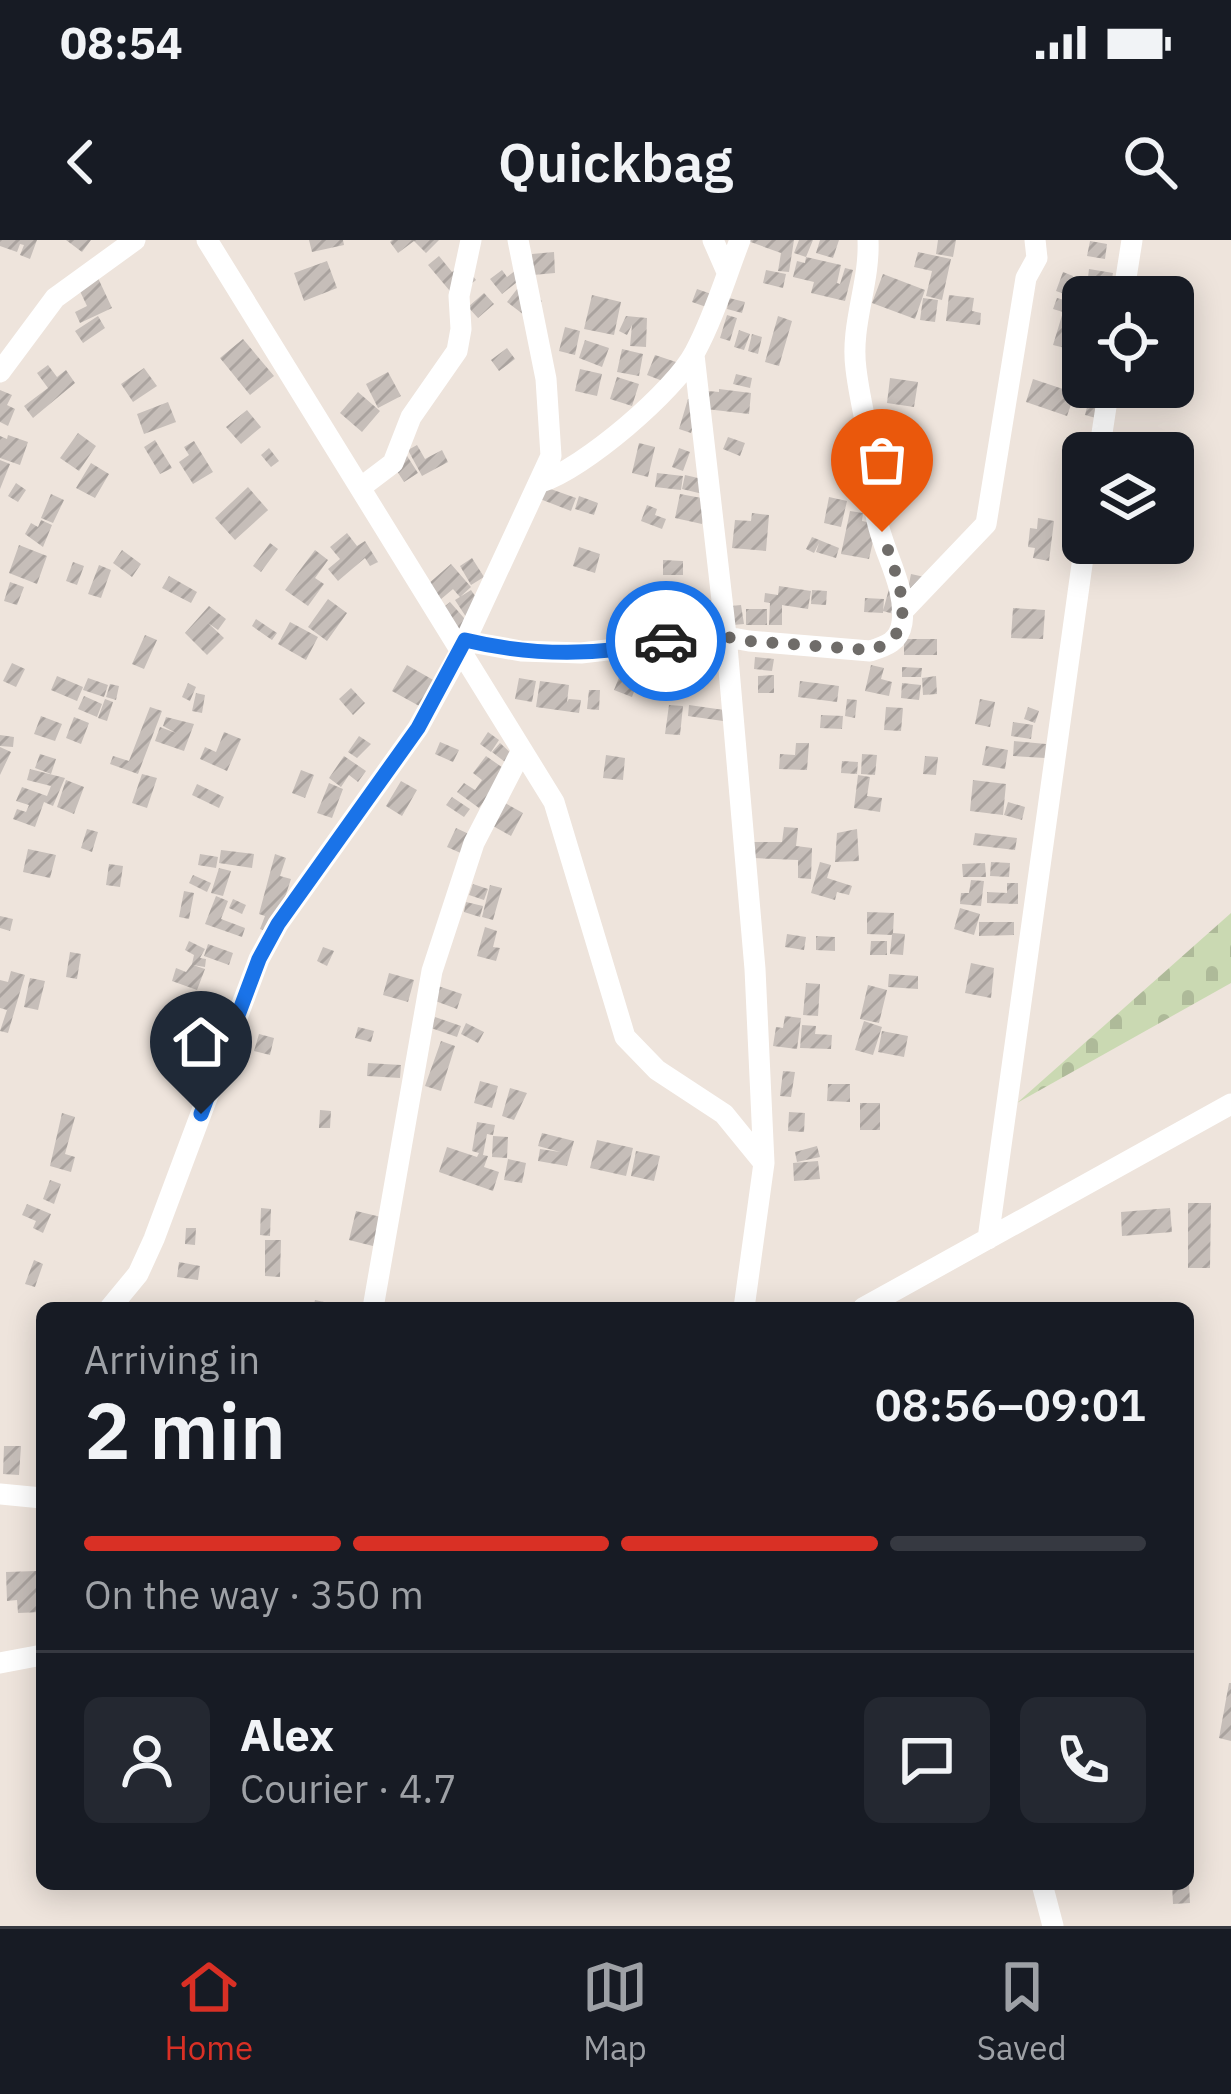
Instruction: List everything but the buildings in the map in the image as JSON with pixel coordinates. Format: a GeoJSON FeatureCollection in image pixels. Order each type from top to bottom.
{"type":"FeatureCollection","features":[{"type":"Feature","properties":{"kind":"street"},"geometry":{"type":"LineString","coordinates":[[0,372],[55,298],[135,240]]}},
{"type":"Feature","properties":{"kind":"street"},"geometry":{"type":"LineString","coordinates":[[207,240],[463,645],[554,802],[625,1037],[657,1070],[724,1114],[764,1163]]}},
{"type":"Feature","properties":{"kind":"street"},"geometry":{"type":"LineString","coordinates":[[360,488],[393,463],[410,417],[457,351],[459,296],[471,240]]}},
{"type":"Feature","properties":{"kind":"street"},"geometry":{"type":"LineString","coordinates":[[115,1302],[139,1274],[154,1239],[259,959],[278,924],[418,728],[463,645],[551,456],[546,379],[518,240]]}},
{"type":"Feature","properties":{"kind":"street"},"geometry":{"type":"LineString","coordinates":[[713,240],[728,272]]}},
{"type":"Feature","properties":{"kind":"street"},"geometry":{"type":"LineString","coordinates":[[541,482],[611,440],[694,356],[740,240]]}},
{"type":"Feature","properties":{"kind":"street"},"geometry":{"type":"LineString","coordinates":[[463,645],[521,651],[622,650],[705,633],[870,650],[898,637],[901,593],[875,510],[876,476],[855,365],[868,240]]}},
{"type":"Feature","properties":{"kind":"street"},"geometry":{"type":"LineString","coordinates":[[902,612],[986,524],[1026,278],[1037,258],[1035,240]]}},
{"type":"Feature","properties":{"kind":"street"},"geometry":{"type":"LineString","coordinates":[[1126,276],[1132,240]]}},
{"type":"Feature","properties":{"kind":"street"},"geometry":{"type":"LineString","coordinates":[[694,356],[726,635],[754,969],[764,1163],[745,1302]]}},
{"type":"Feature","properties":{"kind":"street"},"geometry":{"type":"LineString","coordinates":[[988,1239],[1082,564]]}},
{"type":"Feature","properties":{"kind":"street"},"geometry":{"type":"LineString","coordinates":[[374,1302],[432,971],[474,843],[522,749]]}},
{"type":"Feature","properties":{"kind":"street"},"geometry":{"type":"LineString","coordinates":[[889,1302],[988,1239],[1231,1104]]}},
{"type":"Feature","properties":{"kind":"street"},"geometry":{"type":"LineString","coordinates":[[0,1494],[36,1497]]}},
{"type":"Feature","properties":{"kind":"street"},"geometry":{"type":"LineString","coordinates":[[0,1663],[36,1656]]}},
{"type":"Feature","properties":{"kind":"street"},"geometry":{"type":"LineString","coordinates":[[1044,1890],[1053,1926]]}},
{"type":"Feature","properties":{"kind":"green space"},"geometry":{"type":"Polygon","coordinates":[[[1231,913],[1231,983],[1017,1103],[1231,913]]]}},
{"type":"Feature","properties":{"kind":"way so far"},"geometry":{"type":"LineString","coordinates":[[666,641],[705,633],[870,650],[887,646],[898,637],[902,625],[901,593],[882,532]]}},
{"type":"Feature","properties":{"kind":"route"},"geometry":{"type":"LineString","coordinates":[[201,1114],[259,959],[278,924],[418,728],[465,640],[521,651],[581,652],[666,641]]}}]}
